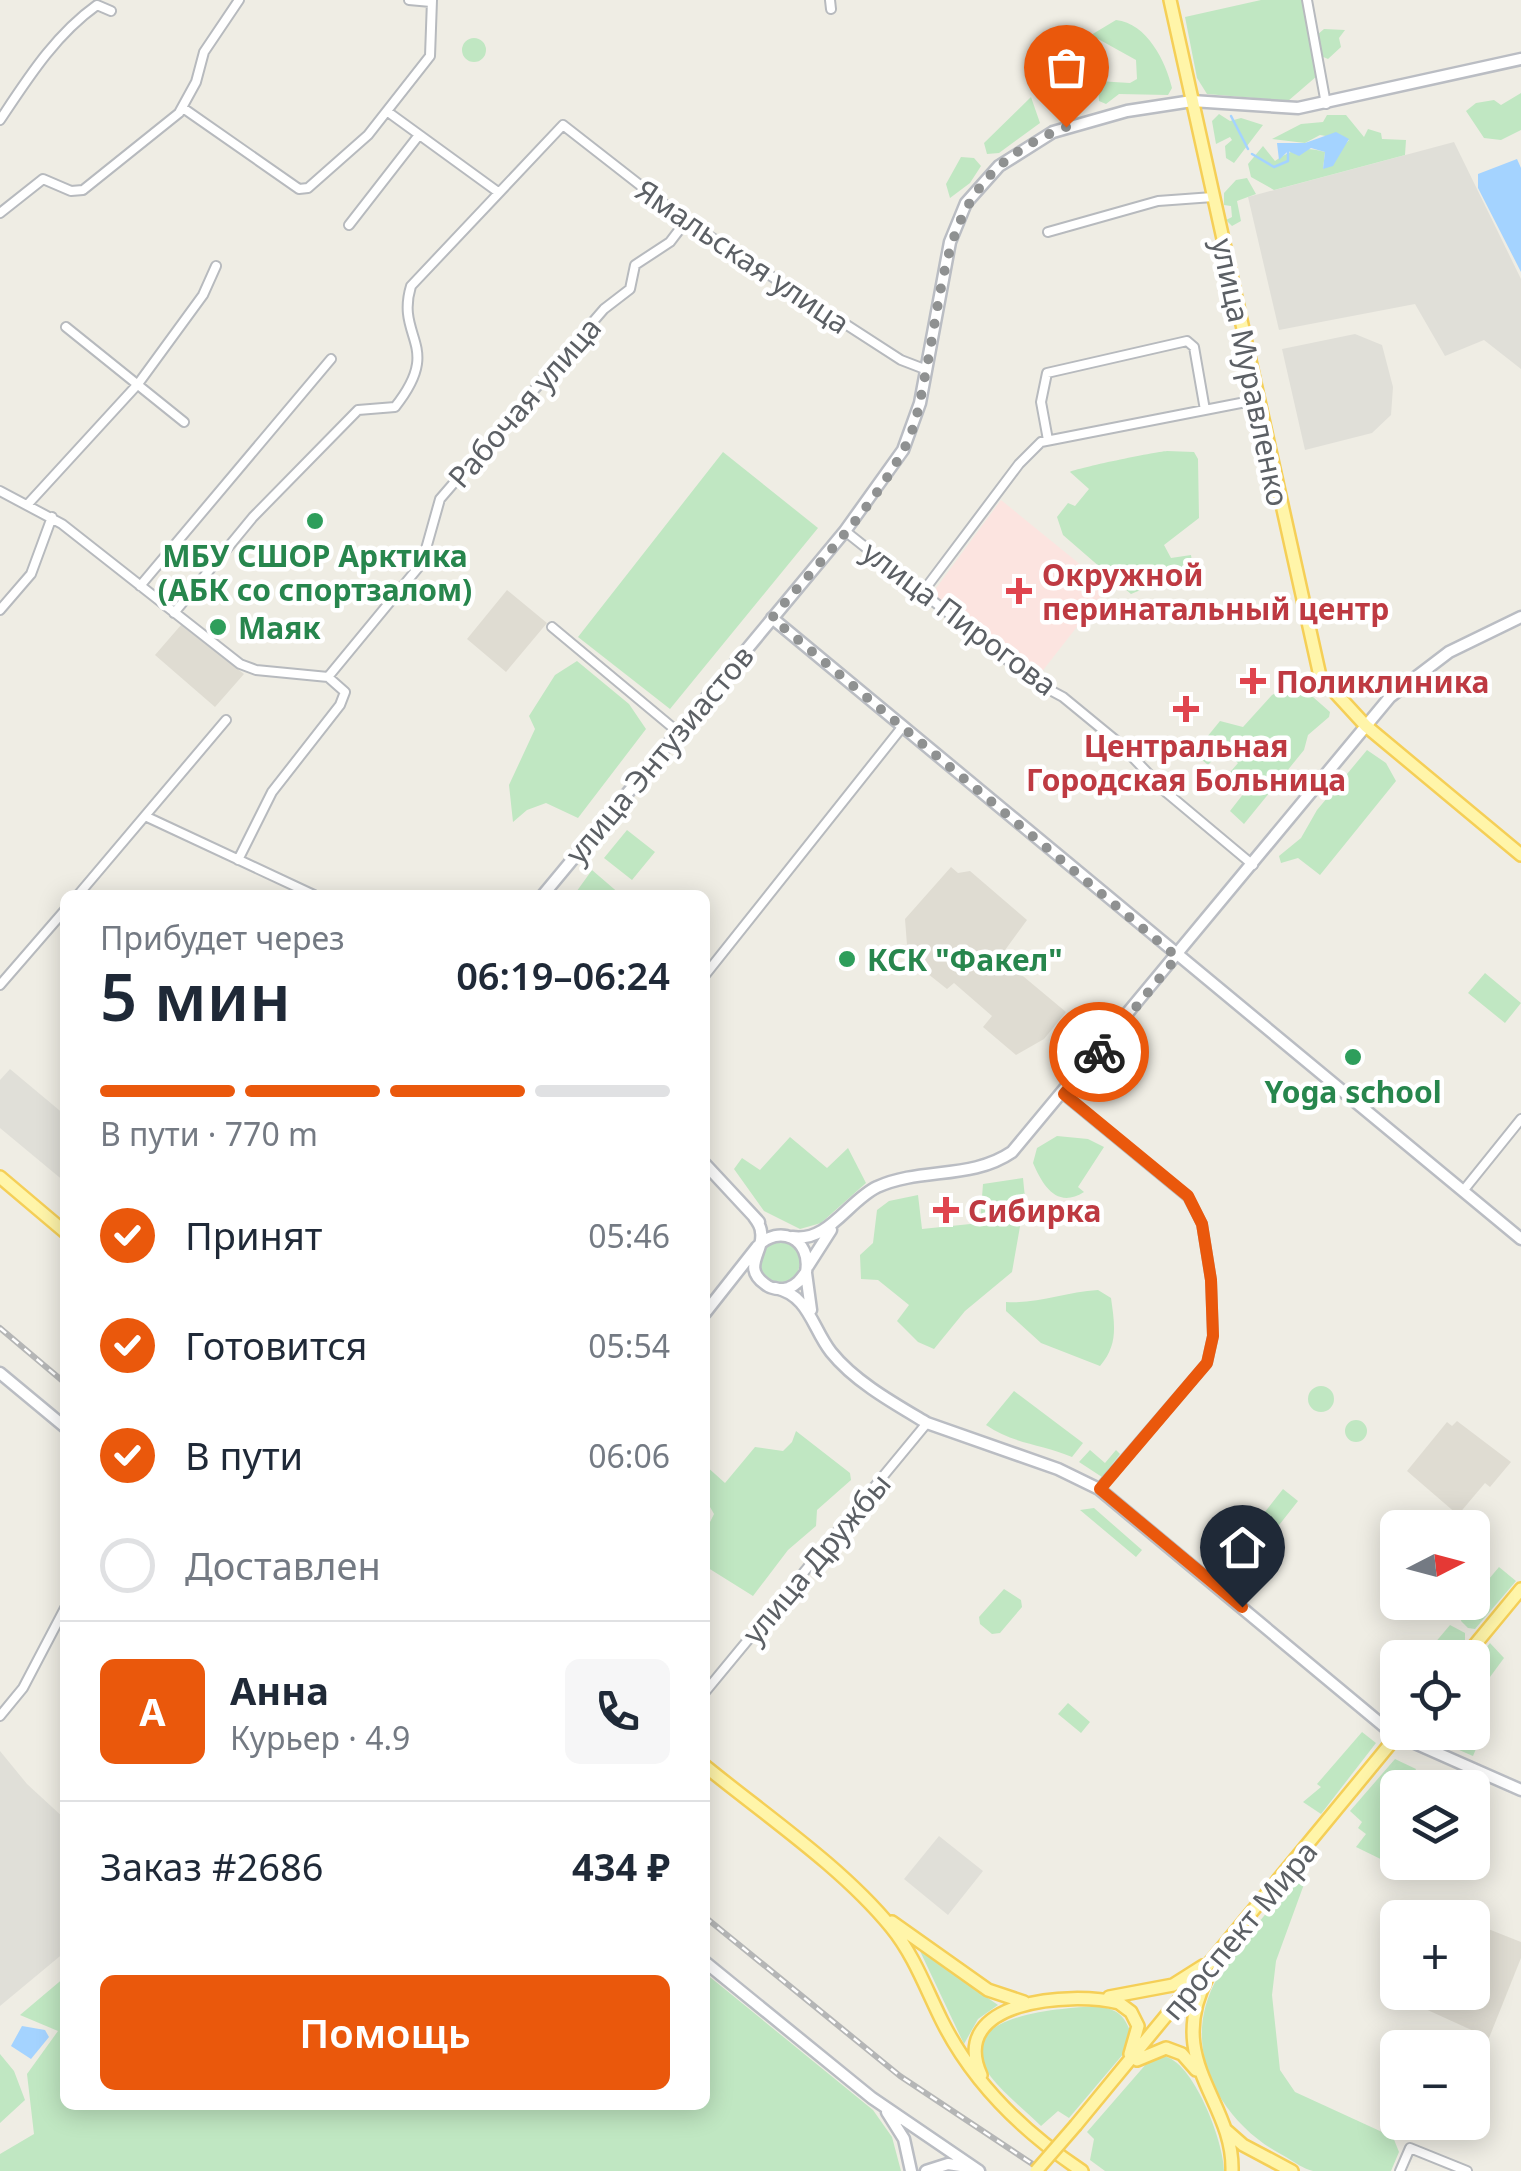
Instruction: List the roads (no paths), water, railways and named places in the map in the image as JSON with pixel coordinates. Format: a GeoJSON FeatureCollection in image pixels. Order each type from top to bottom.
{"type":"FeatureCollection","features":[{"type":"Feature","properties":{"kind":"main road","name":"улица Муравленко"},"geometry":{"type":"LineString","coordinates":[[1170,0],[1317,667],[1330,692],[1366,726],[1521,855]]}},
{"type":"Feature","properties":{"kind":"main road","name":"улица Энтузиастов"},"geometry":{"type":"LineString","coordinates":[[547,890],[845,531],[903,450],[926,370],[950,242],[966,203],[990,174],[1030,143],[1066,127],[1126,111],[1192,102],[1270,110],[1326,104],[1521,59]]}},
{"type":"Feature","properties":{"kind":"main road"},"geometry":{"type":"LineString","coordinates":[[710,1169],[768,1231],[813,1236],[851,1205],[889,1183],[974,1170],[1000,1160],[1025,1141],[1366,726],[1416,674],[1462,644],[1521,617]]}},
{"type":"Feature","properties":{"kind":"main road"},"geometry":{"type":"LineString","coordinates":[[772,618],[1521,1239]]}},
{"type":"Feature","properties":{"kind":"main road"},"geometry":{"type":"LineString","coordinates":[[0,1177],[60,1228]]}},
{"type":"Feature","properties":{"kind":"main road"},"geometry":{"type":"LineString","coordinates":[[770,1286],[794,1286],[842,1214]]}},
{"type":"Feature","properties":{"kind":"main road"},"geometry":{"type":"LineString","coordinates":[[754,1217],[761,1231],[753,1264],[770,1286]]}},
{"type":"Feature","properties":{"kind":"main road"},"geometry":{"type":"LineString","coordinates":[[710,1307],[757,1247],[786,1236]]}},
{"type":"Feature","properties":{"kind":"main road"},"geometry":{"type":"LineString","coordinates":[[786,1236],[805,1250],[814,1321]]}},
{"type":"Feature","properties":{"kind":"main road"},"geometry":{"type":"LineString","coordinates":[[731,1282],[749,1278],[797,1296],[840,1361],[927,1423],[1058,1469],[1100,1489],[1380,1718]]}},
{"type":"Feature","properties":{"kind":"main road"},"geometry":{"type":"LineString","coordinates":[[0,1374],[60,1423]]}},
{"type":"Feature","properties":{"kind":"main road"},"geometry":{"type":"LineString","coordinates":[[1479,1640],[1521,1589]]}},
{"type":"Feature","properties":{"kind":"main road","name":"проспект Мира"},"geometry":{"type":"LineString","coordinates":[[1036,2171],[1386,1750]]}},
{"type":"Feature","properties":{"kind":"main road"},"geometry":{"type":"LineString","coordinates":[[1434,1750],[1521,1790]]}},
{"type":"Feature","properties":{"kind":"main road"},"geometry":{"type":"LineString","coordinates":[[710,1770],[873,1907],[988,1990],[1037,2002]]}},
{"type":"Feature","properties":{"kind":"main road"},"geometry":{"type":"LineString","coordinates":[[873,1907],[910,1954],[956,2046],[987,2087],[1034,2136],[1082,2171]]}},
{"type":"Feature","properties":{"kind":"main road"},"geometry":{"type":"LineString","coordinates":[[987,2087],[974,2056],[978,2033],[1007,2009],[1173,1985],[1222,1951]]}},
{"type":"Feature","properties":{"kind":"main road"},"geometry":{"type":"LineString","coordinates":[[1204,2085],[1194,2044],[1196,2013],[1203,1985],[1222,1951]]}},
{"type":"Feature","properties":{"kind":"main road"},"geometry":{"type":"LineString","coordinates":[[710,1966],[872,2098],[978,2170]]}},
{"type":"Feature","properties":{"kind":"main road"},"geometry":{"type":"LineString","coordinates":[[1086,2000],[1119,2003],[1136,2018],[1136,2043],[1121,2072]]}},
{"type":"Feature","properties":{"kind":"main road"},"geometry":{"type":"LineString","coordinates":[[1121,2072],[1147,2053],[1166,2048],[1188,2058],[1220,2122],[1232,2171]]}},
{"type":"Feature","properties":{"kind":"main road"},"geometry":{"type":"LineString","coordinates":[[872,2098],[896,2126],[911,2171]]}},
{"type":"Feature","properties":{"kind":"main road"},"geometry":{"type":"LineString","coordinates":[[1220,2122],[1243,2146],[1292,2171]]}},
{"type":"Feature","properties":{"kind":"main road"},"geometry":{"type":"LineString","coordinates":[[926,2171],[948,2164],[978,2170]]}},
{"type":"Feature","properties":{"kind":"street"},"geometry":{"type":"LineString","coordinates":[[0,213],[43,179],[71,191],[84,190],[183,108],[204,52],[239,0]]}},
{"type":"Feature","properties":{"kind":"street"},"geometry":{"type":"LineString","coordinates":[[183,108],[304,190],[388,112],[430,56],[431,1],[409,0]]}},
{"type":"Feature","properties":{"kind":"street"},"geometry":{"type":"LineString","coordinates":[[1307,0],[1326,104]]}},
{"type":"Feature","properties":{"kind":"street"},"geometry":{"type":"LineString","coordinates":[[0,120],[25,80],[64,34],[97,5],[111,12]]}},
{"type":"Feature","properties":{"kind":"street"},"geometry":{"type":"LineString","coordinates":[[174,614],[253,516],[358,410],[395,407],[411,387],[420,356],[408,304],[412,286],[498,192],[388,112]]}},
{"type":"Feature","properties":{"kind":"street","name":"Ямальская улица"},"geometry":{"type":"LineString","coordinates":[[498,192],[553,131],[570,126],[686,221],[900,360],[926,370]]}},
{"type":"Feature","properties":{"kind":"street"},"geometry":{"type":"LineString","coordinates":[[349,225],[419,135]]}},
{"type":"Feature","properties":{"kind":"street"},"geometry":{"type":"LineString","coordinates":[[1048,232],[1158,201],[1213,197]]}},
{"type":"Feature","properties":{"kind":"street","name":"Рабочая улица"},"geometry":{"type":"LineString","coordinates":[[328,677],[422,563],[440,499],[604,309],[630,288],[635,264],[670,242],[686,221]]}},
{"type":"Feature","properties":{"kind":"street"},"geometry":{"type":"LineString","coordinates":[[28,504],[138,384],[203,295],[216,266]]}},
{"type":"Feature","properties":{"kind":"street"},"geometry":{"type":"LineString","coordinates":[[66,327],[184,422]]}},
{"type":"Feature","properties":{"kind":"street"},"geometry":{"type":"LineString","coordinates":[[1048,440],[1040,402],[1048,373],[1188,342],[1194,347],[1205,410]]}},
{"type":"Feature","properties":{"kind":"street"},"geometry":{"type":"LineString","coordinates":[[140,586],[331,358]]}},
{"type":"Feature","properties":{"kind":"street"},"geometry":{"type":"LineString","coordinates":[[922,593],[1028,452],[1048,440],[1256,400]]}},
{"type":"Feature","properties":{"kind":"street"},"geometry":{"type":"LineString","coordinates":[[0,491],[52,517],[248,668],[328,677],[345,692],[340,705],[272,792],[238,860]]}},
{"type":"Feature","properties":{"kind":"street"},"geometry":{"type":"LineString","coordinates":[[0,610],[31,574],[52,517]]}},
{"type":"Feature","properties":{"kind":"street","name":"улица Пирогова"},"geometry":{"type":"LineString","coordinates":[[845,531],[1036,682],[1063,697],[1253,865]]}},
{"type":"Feature","properties":{"kind":"street"},"geometry":{"type":"LineString","coordinates":[[552,627],[678,732]]}},
{"type":"Feature","properties":{"kind":"street"},"geometry":{"type":"LineString","coordinates":[[82,890],[226,720]]}},
{"type":"Feature","properties":{"kind":"street"},"geometry":{"type":"LineString","coordinates":[[710,969],[903,726]]}},
{"type":"Feature","properties":{"kind":"street"},"geometry":{"type":"LineString","coordinates":[[146,818],[303,890]]}},
{"type":"Feature","properties":{"kind":"street"},"geometry":{"type":"LineString","coordinates":[[0,985],[60,916]]}},
{"type":"Feature","properties":{"kind":"street"},"geometry":{"type":"LineString","coordinates":[[1064,1094],[1188,1196],[1202,1224],[1211,1280],[1213,1336],[1207,1363],[1100,1489]]}},
{"type":"Feature","properties":{"kind":"street"},"geometry":{"type":"LineString","coordinates":[[1463,1191],[1521,1119]]}},
{"type":"Feature","properties":{"kind":"street","name":"улица Дружбы"},"geometry":{"type":"LineString","coordinates":[[710,1686],[927,1423]]}},
{"type":"Feature","properties":{"kind":"street"},"geometry":{"type":"LineString","coordinates":[[0,1716],[24,1688],[60,1618]]}},
{"type":"Feature","properties":{"kind":"street"},"geometry":{"type":"LineString","coordinates":[[1400,2171],[1410,2148],[1467,2171]]}},
{"type":"Feature","properties":{"kind":"water"},"geometry":{"type":"Polygon","coordinates":[[[1336,132],[1349,139],[1333,166],[1323,169],[1325,152],[1311,148],[1299,156],[1288,151],[1279,160],[1277,143],[1305,143],[1336,132]]]}},
{"type":"Feature","properties":{"kind":"water"},"geometry":{"type":"Polygon","coordinates":[[[1517,159],[1521,168],[1521,272],[1478,188],[1478,174],[1517,159]]]}},
{"type":"Feature","properties":{"kind":"water"},"geometry":{"type":"Polygon","coordinates":[[[22,2026],[45,2030],[49,2037],[31,2059],[11,2046],[22,2026]]]}},
{"type":"Feature","properties":{"kind":"waterway"},"geometry":{"type":"LineString","coordinates":[[1231,116],[1248,149]]}},
{"type":"Feature","properties":{"kind":"waterway"},"geometry":{"type":"LineString","coordinates":[[1252,154],[1274,167],[1288,161],[1288,151]]}},
{"type":"Feature","properties":{"kind":"railway"},"geometry":{"type":"LineString","coordinates":[[0,1328],[60,1379]]}},
{"type":"Feature","properties":{"kind":"railway"},"geometry":{"type":"LineString","coordinates":[[710,1921],[900,2076],[1043,2171]]}},
{"type":"Feature","properties":{"kind":"place","name":"МБУ СШОР Арктика (АБК со спортзалом)"},"geometry":{"type":"Point","coordinates":[315,521]}},
{"type":"Feature","properties":{"kind":"place","name":"Окружной перинатальный центр"},"geometry":{"type":"Point","coordinates":[1019,591]}},
{"type":"Feature","properties":{"kind":"place","name":"Маяк"},"geometry":{"type":"Point","coordinates":[218,627]}},
{"type":"Feature","properties":{"kind":"place","name":"Поликлиника"},"geometry":{"type":"Point","coordinates":[1253,681]}},
{"type":"Feature","properties":{"kind":"place","name":"Центральная Городская Больница"},"geometry":{"type":"Point","coordinates":[1186,709]}},
{"type":"Feature","properties":{"kind":"place","name":"КСК \"Факел\""},"geometry":{"type":"Point","coordinates":[847,959]}},
{"type":"Feature","properties":{"kind":"place","name":"Yoga school"},"geometry":{"type":"Point","coordinates":[1353,1057]}},
{"type":"Feature","properties":{"kind":"place","name":"Сибирка"},"geometry":{"type":"Point","coordinates":[946,1210]}}]}
